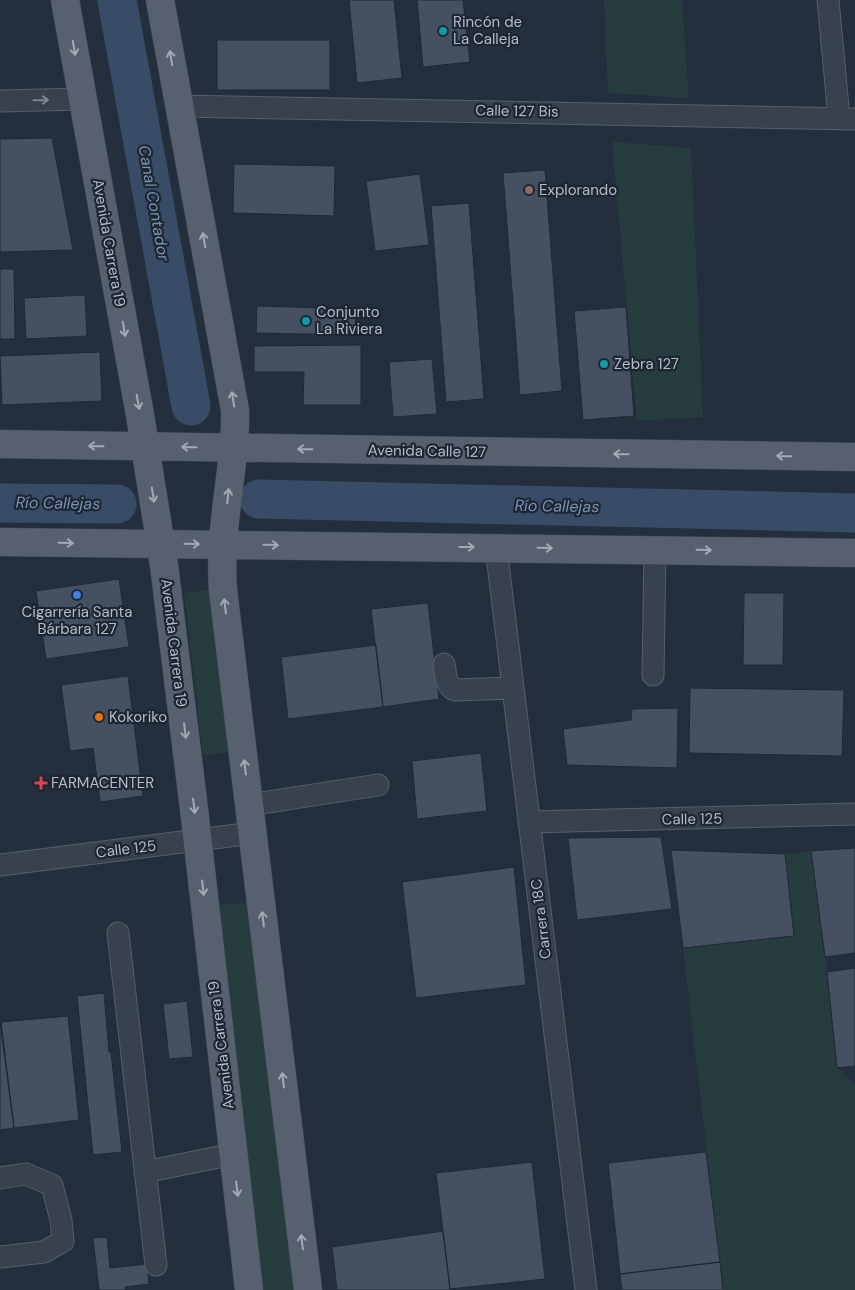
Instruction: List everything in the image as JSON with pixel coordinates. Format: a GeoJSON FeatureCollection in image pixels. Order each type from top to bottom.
{"type":"FeatureCollection","features":[{"type":"Feature","properties":{"kind":"main road","name":"Avenida Carrera 19"},"geometry":{"type":"LineString","coordinates":[[65,0],[161,544],[249,1290]]}},
{"type":"Feature","properties":{"kind":"main road"},"geometry":{"type":"LineString","coordinates":[[160,0],[236,420],[223,544],[223,590],[308,1290]]}},
{"type":"Feature","properties":{"kind":"main road","name":"Avenida Calle 127"},"geometry":{"type":"LineString","coordinates":[[0,444],[848,460]]}},
{"type":"Feature","properties":{"kind":"main road"},"geometry":{"type":"LineString","coordinates":[[781,551],[839,541],[855,534]]}},
{"type":"Feature","properties":{"kind":"main road"},"geometry":{"type":"LineString","coordinates":[[0,542],[855,553]]}},
{"type":"Feature","properties":{"kind":"street"},"geometry":{"type":"LineString","coordinates":[[828,0],[847,118]]}},
{"type":"Feature","properties":{"kind":"street"},"geometry":{"type":"LineString","coordinates":[[0,101],[83,99]]}},
{"type":"Feature","properties":{"kind":"street","name":"Calle 127 Bis"},"geometry":{"type":"LineString","coordinates":[[180,106],[847,118]]}},
{"type":"Feature","properties":{"kind":"street","name":"Carrera 18C"},"geometry":{"type":"LineString","coordinates":[[496,547],[586,1290]]}},
{"type":"Feature","properties":{"kind":"street"},"geometry":{"type":"LineString","coordinates":[[653,675],[655,549]]}},
{"type":"Feature","properties":{"kind":"street"},"geometry":{"type":"LineString","coordinates":[[444,664],[448,683],[455,690],[513,688]]}},
{"type":"Feature","properties":{"kind":"street"},"geometry":{"type":"LineString","coordinates":[[249,805],[378,785]]}},
{"type":"Feature","properties":{"kind":"street","name":"Calle 125"},"geometry":{"type":"LineString","coordinates":[[529,822],[855,814]]}},
{"type":"Feature","properties":{"kind":"street","name":"Calle 125"},"geometry":{"type":"LineString","coordinates":[[0,865],[253,833]]}},
{"type":"Feature","properties":{"kind":"street"},"geometry":{"type":"LineString","coordinates":[[118,933],[156,1265]]}},
{"type":"Feature","properties":{"kind":"street"},"geometry":{"type":"LineString","coordinates":[[145,1172],[234,1154]]}},
{"type":"Feature","properties":{"kind":"street"},"geometry":{"type":"LineString","coordinates":[[0,1178],[26,1174],[52,1185],[61,1220],[63,1241],[44,1252],[0,1257]]}},
{"type":"Feature","properties":{"kind":"green space"},"geometry":{"type":"Polygon","coordinates":[[[604,0],[682,0],[689,98],[608,93],[604,0]]]}},
{"type":"Feature","properties":{"kind":"green space"},"geometry":{"type":"Polygon","coordinates":[[[612,142],[691,148],[703,417],[637,421],[612,142]]]}},
{"type":"Feature","properties":{"kind":"green space"},"geometry":{"type":"Polygon","coordinates":[[[209,590],[228,752],[203,755],[184,593],[209,590]]]}},
{"type":"Feature","properties":{"kind":"green space"},"geometry":{"type":"Polygon","coordinates":[[[811,851],[837,1068],[855,1085],[855,1290],[723,1290],[683,948],[794,936],[785,854],[811,851]]]}},
{"type":"Feature","properties":{"kind":"green space"},"geometry":{"type":"Polygon","coordinates":[[[247,903],[294,1290],[262,1290],[218,905],[247,903]]]}},
{"type":"Feature","properties":{"kind":"building"},"geometry":{"type":"Polygon","coordinates":[[[349,0],[394,0],[402,78],[357,83],[349,0]]]}},
{"type":"Feature","properties":{"kind":"building","name":"Rincón de La Calleja"},"geometry":{"type":"Polygon","coordinates":[[[417,0],[463,0],[470,62],[423,67],[417,0]]]}},
{"type":"Feature","properties":{"kind":"building"},"geometry":{"type":"Polygon","coordinates":[[[217,40],[330,40],[330,90],[217,90],[217,40]]]}},
{"type":"Feature","properties":{"kind":"building"},"geometry":{"type":"Polygon","coordinates":[[[52,138],[73,250],[0,252],[0,139],[52,138]]]}},
{"type":"Feature","properties":{"kind":"building"},"geometry":{"type":"Polygon","coordinates":[[[234,164],[335,166],[334,216],[233,213],[234,164]]]}},
{"type":"Feature","properties":{"kind":"building"},"geometry":{"type":"Polygon","coordinates":[[[545,170],[562,391],[520,395],[503,173],[545,170]]]}},
{"type":"Feature","properties":{"kind":"building"},"geometry":{"type":"Polygon","coordinates":[[[420,174],[429,245],[375,251],[366,181],[420,174]]]}},
{"type":"Feature","properties":{"kind":"building"},"geometry":{"type":"Polygon","coordinates":[[[469,203],[484,399],[446,402],[431,206],[469,203]]]}},
{"type":"Feature","properties":{"kind":"building"},"geometry":{"type":"Polygon","coordinates":[[[0,269],[14,269],[15,339],[0,339],[0,269]]]}},
{"type":"Feature","properties":{"kind":"building"},"geometry":{"type":"Polygon","coordinates":[[[85,295],[87,336],[26,339],[24,298],[85,295]]]}},
{"type":"Feature","properties":{"kind":"building","name":"Conjunto La Riviera"},"geometry":{"type":"Polygon","coordinates":[[[257,306],[356,309],[355,335],[256,333],[257,306]]]}},
{"type":"Feature","properties":{"kind":"building","name":"Zebra 127"},"geometry":{"type":"Polygon","coordinates":[[[626,307],[634,416],[583,420],[574,311],[626,307]]]}},
{"type":"Feature","properties":{"kind":"building"},"geometry":{"type":"Polygon","coordinates":[[[361,345],[361,405],[303,405],[304,372],[254,372],[254,346],[361,345]]]}},
{"type":"Feature","properties":{"kind":"building"},"geometry":{"type":"Polygon","coordinates":[[[100,352],[102,401],[2,405],[0,356],[100,352]]]}},
{"type":"Feature","properties":{"kind":"building"},"geometry":{"type":"Polygon","coordinates":[[[432,359],[437,414],[393,417],[389,362],[432,359]]]}},
{"type":"Feature","properties":{"kind":"building"},"geometry":{"type":"Polygon","coordinates":[[[119,579],[129,647],[46,659],[36,591],[119,579]]]}},
{"type":"Feature","properties":{"kind":"building"},"geometry":{"type":"Polygon","coordinates":[[[744,593],[784,593],[783,665],[743,665],[744,593]]]}},
{"type":"Feature","properties":{"kind":"building"},"geometry":{"type":"Polygon","coordinates":[[[428,603],[439,699],[383,707],[371,609],[428,603]]]}},
{"type":"Feature","properties":{"kind":"building"},"geometry":{"type":"Polygon","coordinates":[[[376,645],[383,707],[288,719],[281,657],[376,645]]]}},
{"type":"Feature","properties":{"kind":"building","name":"Kokoriko"},"geometry":{"type":"Polygon","coordinates":[[[128,676],[143,796],[100,802],[93,748],[70,751],[61,685],[128,676]]]}},
{"type":"Feature","properties":{"kind":"building"},"geometry":{"type":"Polygon","coordinates":[[[690,688],[844,690],[842,756],[689,753],[690,688]]]}},
{"type":"Feature","properties":{"kind":"building"},"geometry":{"type":"Polygon","coordinates":[[[678,708],[677,768],[567,765],[563,729],[631,720],[632,709],[678,708]]]}},
{"type":"Feature","properties":{"kind":"building"},"geometry":{"type":"Polygon","coordinates":[[[481,753],[487,811],[417,819],[412,761],[481,753]]]}},
{"type":"Feature","properties":{"kind":"building"},"geometry":{"type":"Polygon","coordinates":[[[661,837],[672,909],[577,920],[568,838],[661,837]]]}},
{"type":"Feature","properties":{"kind":"building"},"geometry":{"type":"Polygon","coordinates":[[[855,848],[855,953],[825,957],[811,851],[855,848]]]}},
{"type":"Feature","properties":{"kind":"building"},"geometry":{"type":"Polygon","coordinates":[[[671,850],[785,854],[794,936],[683,948],[671,850]]]}},
{"type":"Feature","properties":{"kind":"building"},"geometry":{"type":"Polygon","coordinates":[[[514,867],[526,985],[416,998],[402,882],[514,867]]]}},
{"type":"Feature","properties":{"kind":"building"},"geometry":{"type":"Polygon","coordinates":[[[855,968],[855,1066],[837,1068],[827,972],[855,968]]]}},
{"type":"Feature","properties":{"kind":"building"},"geometry":{"type":"Polygon","coordinates":[[[104,993],[109,1052],[111,1052],[122,1152],[93,1155],[77,996],[104,993]]]}},
{"type":"Feature","properties":{"kind":"building"},"geometry":{"type":"Polygon","coordinates":[[[187,1001],[193,1057],[169,1059],[163,1004],[187,1001]]]}},
{"type":"Feature","properties":{"kind":"building"},"geometry":{"type":"Polygon","coordinates":[[[68,1016],[79,1120],[14,1128],[1,1022],[68,1016]]]}},
{"type":"Feature","properties":{"kind":"building"},"geometry":{"type":"Polygon","coordinates":[[[0,1022],[14,1128],[0,1130],[0,1022]]]}},
{"type":"Feature","properties":{"kind":"building"},"geometry":{"type":"Polygon","coordinates":[[[706,1152],[720,1262],[620,1274],[608,1163],[706,1152]]]}},
{"type":"Feature","properties":{"kind":"building"},"geometry":{"type":"Polygon","coordinates":[[[532,1162],[545,1279],[450,1289],[436,1173],[532,1162]]]}},
{"type":"Feature","properties":{"kind":"building"},"geometry":{"type":"Polygon","coordinates":[[[443,1231],[450,1290],[337,1290],[332,1247],[443,1231]]]}},
{"type":"Feature","properties":{"kind":"building"},"geometry":{"type":"Polygon","coordinates":[[[107,1237],[110,1268],[147,1264],[149,1284],[125,1287],[126,1290],[99,1290],[93,1238],[107,1237]]]}},
{"type":"Feature","properties":{"kind":"building"},"geometry":{"type":"Polygon","coordinates":[[[720,1262],[723,1290],[622,1290],[620,1274],[720,1262]]]}},
{"type":"Feature","properties":{"kind":"waterway","name":"Canal Contador"},"geometry":{"type":"LineString","coordinates":[[117,0],[191,406]]}},
{"type":"Feature","properties":{"kind":"waterway","name":"Río Callejas"},"geometry":{"type":"LineString","coordinates":[[259,499],[855,513]]}},
{"type":"Feature","properties":{"kind":"waterway","name":"Río Callejas"},"geometry":{"type":"LineString","coordinates":[[0,503],[117,504]]}},
{"type":"Feature","properties":{"kind":"place","name":"Rincón de La Calleja"},"geometry":{"type":"Point","coordinates":[443,31]}},
{"type":"Feature","properties":{"kind":"place","name":"Explorando"},"geometry":{"type":"Point","coordinates":[529,190]}},
{"type":"Feature","properties":{"kind":"place","name":"Conjunto La Riviera"},"geometry":{"type":"Point","coordinates":[306,321]}},
{"type":"Feature","properties":{"kind":"place","name":"Zebra 127"},"geometry":{"type":"Point","coordinates":[604,364]}},
{"type":"Feature","properties":{"kind":"place","name":"Cigarrería Santa Bárbara 127"},"geometry":{"type":"Point","coordinates":[77,595]}},
{"type":"Feature","properties":{"kind":"place","name":"Kokoriko"},"geometry":{"type":"Point","coordinates":[99,717]}},
{"type":"Feature","properties":{"kind":"place","name":"FARMACENTER"},"geometry":{"type":"Point","coordinates":[41,783]}}]}
